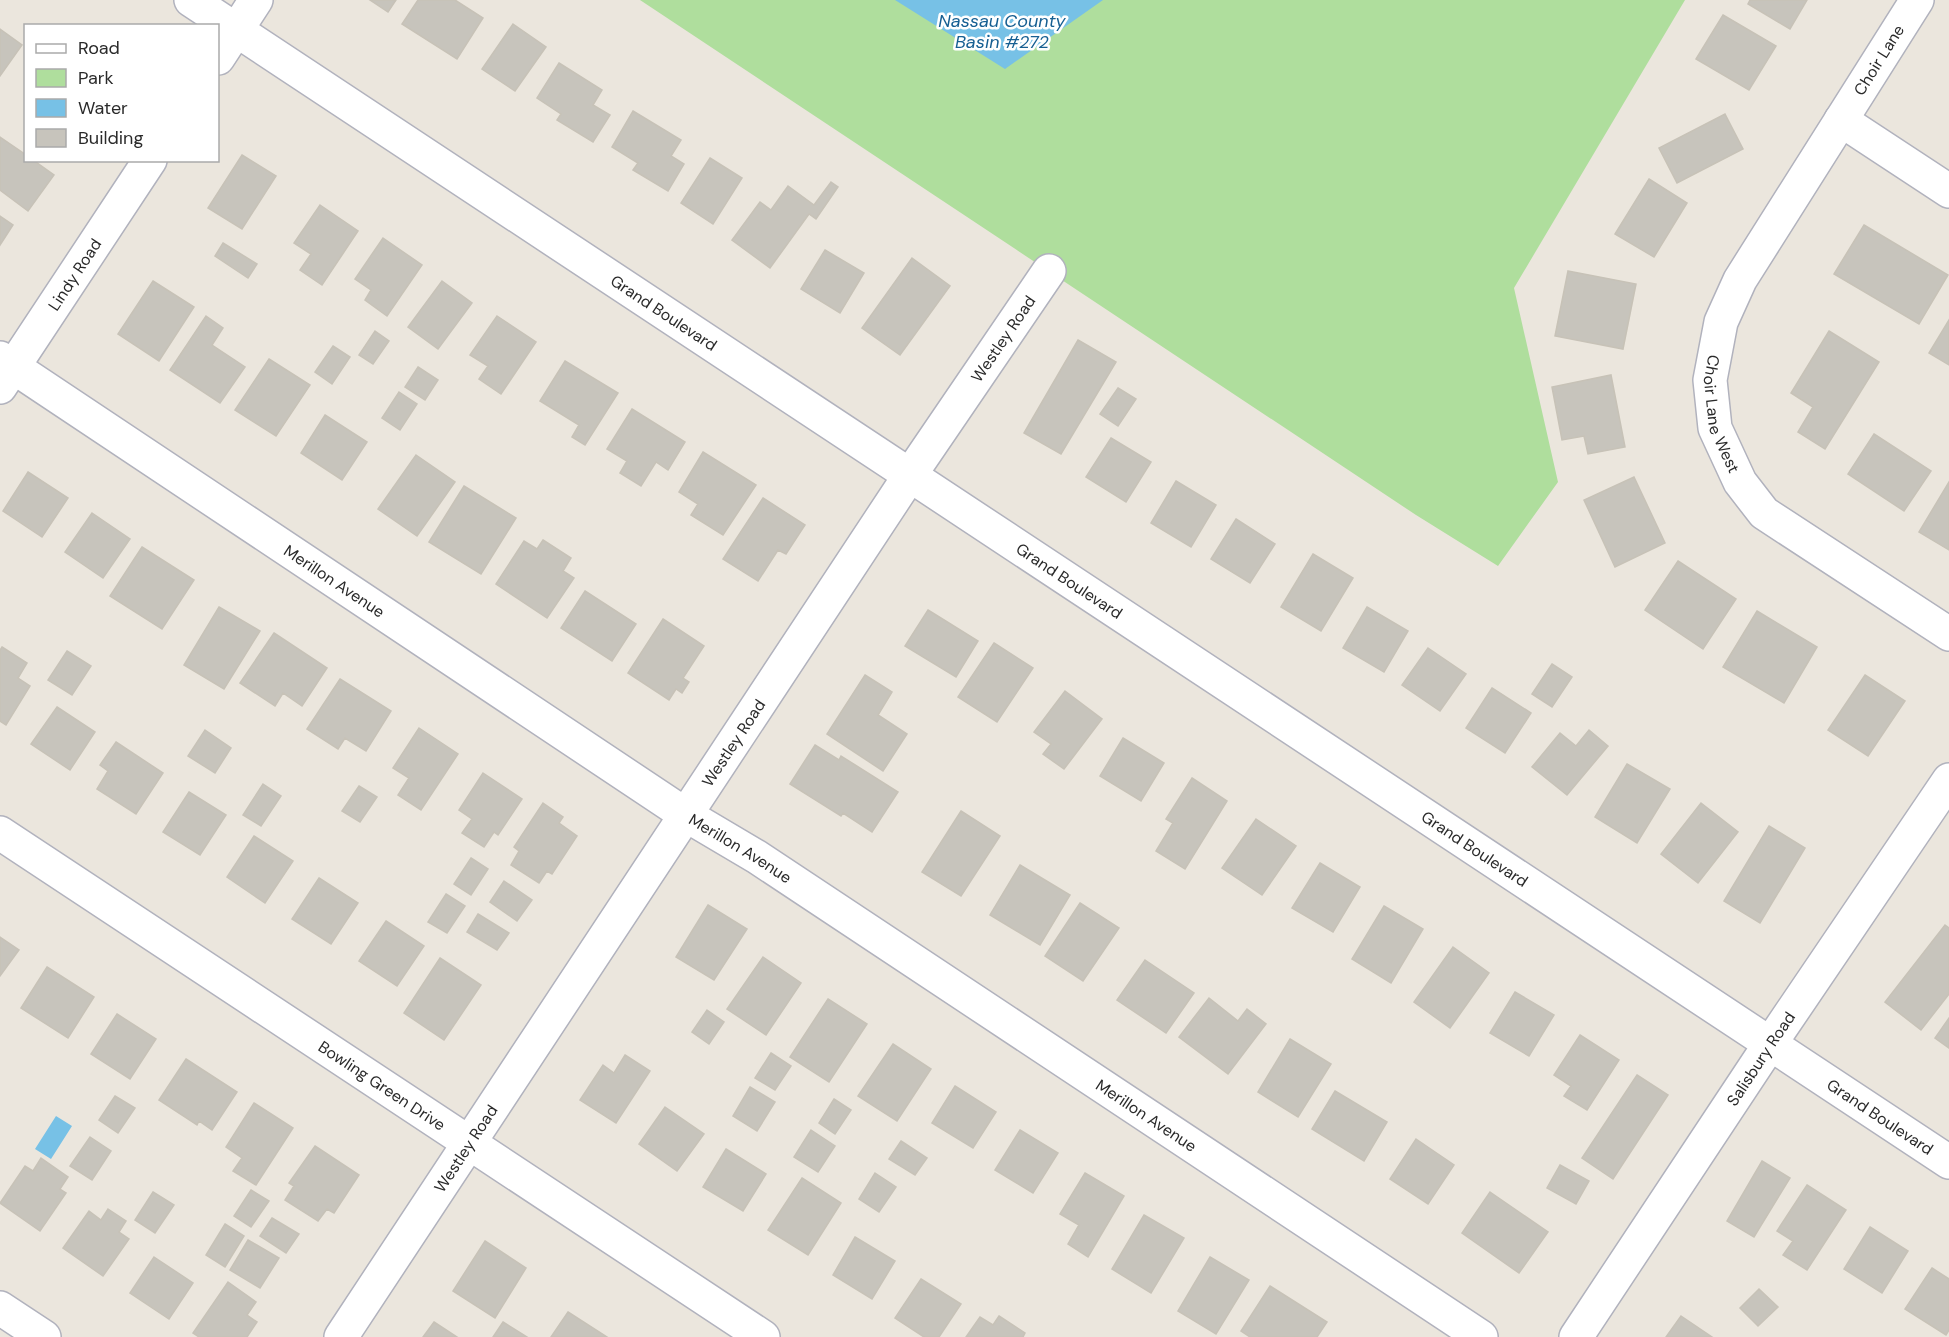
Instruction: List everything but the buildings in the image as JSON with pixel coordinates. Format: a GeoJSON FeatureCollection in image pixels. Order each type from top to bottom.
{"type":"FeatureCollection","features":[{"type":"Feature","properties":{"kind":"street","name":"Grand Boulevard"},"geometry":{"type":"LineString","coordinates":[[191,0],[1949,1162]]}},
{"type":"Feature","properties":{"kind":"street"},"geometry":{"type":"LineString","coordinates":[[219,56],[256,0]]}},
{"type":"Feature","properties":{"kind":"street","name":"Choir Lane"},"geometry":{"type":"LineString","coordinates":[[1841,120],[1917,0]]}},
{"type":"Feature","properties":{"kind":"street"},"geometry":{"type":"LineString","coordinates":[[1841,120],[1949,191]]}},
{"type":"Feature","properties":{"kind":"street","name":"Choir Lane West"},"geometry":{"type":"LineString","coordinates":[[1841,120],[1740,280],[1721,322],[1710,380],[1715,428],[1740,482],[1764,513],[1949,634]]}},
{"type":"Feature","properties":{"kind":"street","name":"Lindy Road"},"geometry":{"type":"LineString","coordinates":[[5,370],[149,162]]}},
{"type":"Feature","properties":{"kind":"street","name":"Westley Road"},"geometry":{"type":"LineString","coordinates":[[341,1337],[910,475],[1049,271]]}},
{"type":"Feature","properties":{"kind":"street","name":"Merillon Avenue"},"geometry":{"type":"LineString","coordinates":[[5,370],[686,815],[757,857],[1481,1337]]}},
{"type":"Feature","properties":{"kind":"street","name":"Salisbury Road"},"geometry":{"type":"LineString","coordinates":[[1576,1337],[1770,1044],[1949,780]]}},
{"type":"Feature","properties":{"kind":"street","name":"Bowling Green Drive"},"geometry":{"type":"LineString","coordinates":[[0,833],[763,1337]]}},
{"type":"Feature","properties":{"kind":"street"},"geometry":{"type":"LineString","coordinates":[[0,1308],[44,1337]]}},
{"type":"Feature","properties":{"kind":"green space","name":"Nassau County Basin #272"},"geometry":{"type":"Polygon","coordinates":[[[640,0],[1685,0],[1514,288],[1558,482],[1498,566],[1416,515],[640,0]]]}},
{"type":"Feature","properties":{"kind":"water","name":"Nassau County Basin #272"},"geometry":{"type":"Polygon","coordinates":[[[895,0],[1103,0],[1005,69],[895,0]]]}},
{"type":"Feature","properties":{"kind":"water"},"geometry":{"type":"Polygon","coordinates":[[[56,1116],[72,1126],[51,1159],[35,1149],[56,1116]]]}}]}
